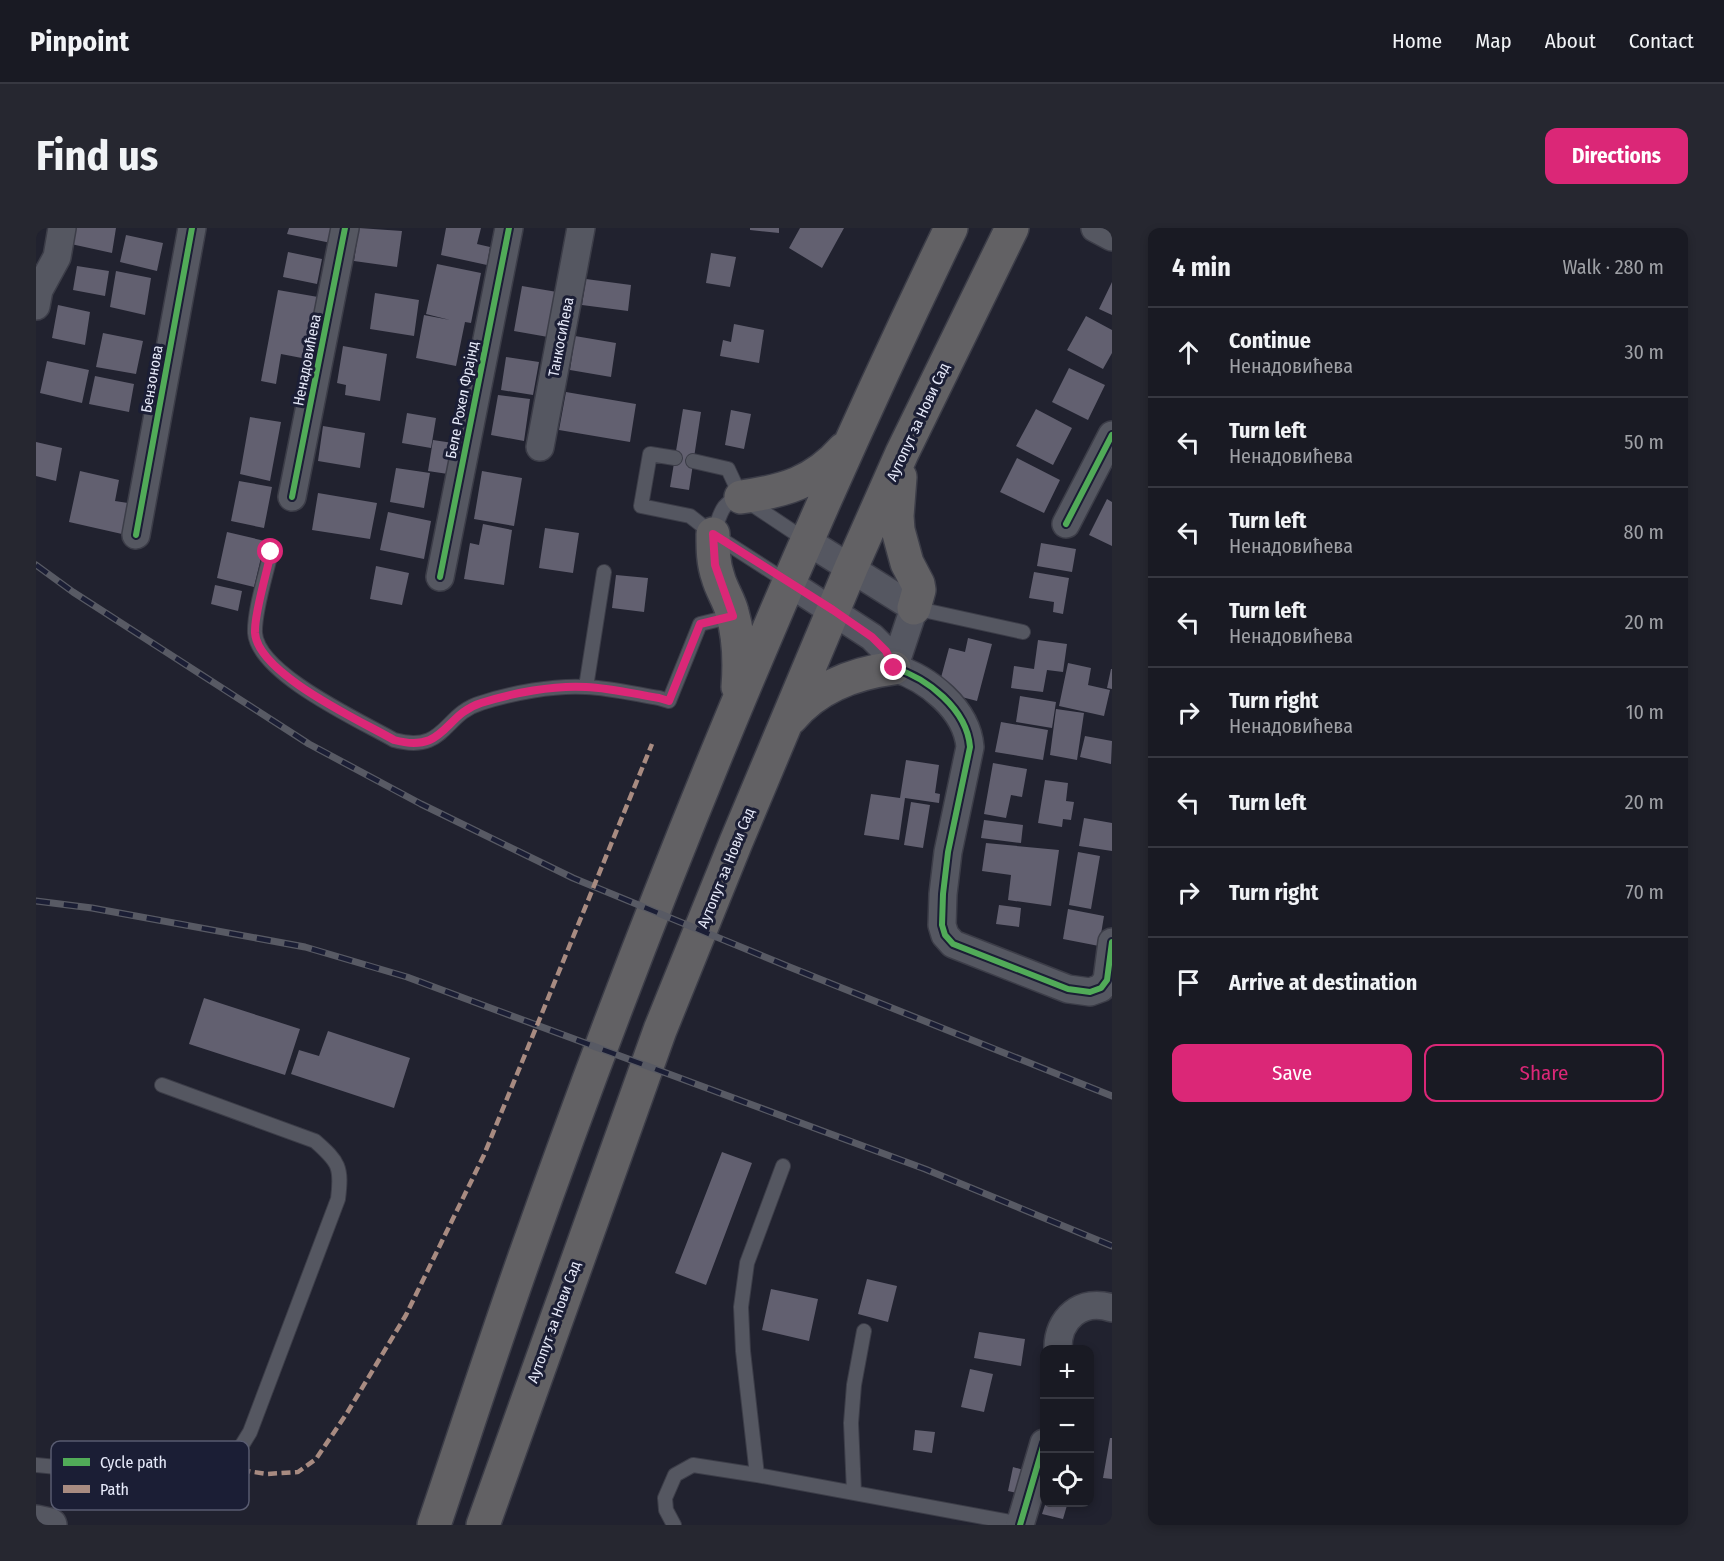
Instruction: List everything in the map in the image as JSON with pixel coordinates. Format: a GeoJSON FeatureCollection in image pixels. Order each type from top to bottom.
{"type":"FeatureCollection","features":[{"type":"Feature","properties":{"kind":"main road"},"geometry":{"type":"LineString","coordinates":[[418,1525],[439,1510],[524,1259],[614,1011],[736,703],[853,439],[951,228]]}},
{"type":"Feature","properties":{"kind":"main road","name":"Аутопут за Нови Сад"},"geometry":{"type":"LineString","coordinates":[[483,1525],[660,1030],[851,568],[903,453],[1012,228]]}},
{"type":"Feature","properties":{"kind":"main road"},"geometry":{"type":"LineString","coordinates":[[741,497],[789,488],[809,479],[831,464],[853,439]]}},
{"type":"Feature","properties":{"kind":"main road"},"geometry":{"type":"LineString","coordinates":[[903,453],[897,516],[898,530],[907,563],[918,584],[919,590],[914,608]]}},
{"type":"Feature","properties":{"kind":"main road"},"geometry":{"type":"LineString","coordinates":[[713,534],[715,565],[733,616],[740,665],[736,703]]}},
{"type":"Feature","properties":{"kind":"main road"},"geometry":{"type":"LineString","coordinates":[[786,724],[800,707],[833,684],[874,670],[894,668]]}},
{"type":"Feature","properties":{"kind":"main road"},"geometry":{"type":"LineString","coordinates":[[493,1492],[501,1525]]}},
{"type":"Feature","properties":{"kind":"street"},"geometry":{"type":"LineString","coordinates":[[36,306],[39,290],[57,257],[62,228]]}},
{"type":"Feature","properties":{"kind":"street","name":"Бензонова"},"geometry":{"type":"LineString","coordinates":[[136,535],[192,228]]}},
{"type":"Feature","properties":{"kind":"street","name":"Ненадовићева"},"geometry":{"type":"LineString","coordinates":[[292,497],[345,228]]}},
{"type":"Feature","properties":{"kind":"street","name":"Беле Рохел Фрајнд"},"geometry":{"type":"LineString","coordinates":[[440,577],[508,228]]}},
{"type":"Feature","properties":{"kind":"street","name":"Танкосићева"},"geometry":{"type":"LineString","coordinates":[[540,447],[581,228]]}},
{"type":"Feature","properties":{"kind":"street"},"geometry":{"type":"LineString","coordinates":[[1095,228],[1112,237]]}},
{"type":"Feature","properties":{"kind":"street"},"geometry":{"type":"LineString","coordinates":[[1065,524],[1112,435]]}},
{"type":"Feature","properties":{"kind":"street"},"geometry":{"type":"LineString","coordinates":[[807,541],[914,608],[894,668]]}},
{"type":"Feature","properties":{"kind":"street"},"geometry":{"type":"LineString","coordinates":[[789,583],[872,637],[886,651],[894,668],[908,672],[923,681],[950,704],[969,734],[970,747],[948,852],[943,894],[942,925],[945,935],[953,944],[1068,988],[1090,992],[1101,988],[1107,980],[1112,942]]}},
{"type":"Feature","properties":{"kind":"street"},"geometry":{"type":"LineString","coordinates":[[1058,1345],[1064,1325],[1075,1311],[1088,1305],[1112,1308]]}},
{"type":"Feature","properties":{"kind":"street"},"geometry":{"type":"LineString","coordinates":[[1021,1524],[1041,1453]]}},
{"type":"Feature","properties":{"kind":"street"},"geometry":{"type":"LineString","coordinates":[[36,1522],[50,1525]]}},
{"type":"Feature","properties":{"kind":"lane"},"geometry":{"type":"LineString","coordinates":[[675,458],[650,454],[641,506],[690,516],[713,534],[789,583]]}},
{"type":"Feature","properties":{"kind":"lane"},"geometry":{"type":"LineString","coordinates":[[693,461],[728,469],[741,497],[807,541]]}},
{"type":"Feature","properties":{"kind":"lane"},"geometry":{"type":"LineString","coordinates":[[713,534],[721,509],[731,499],[741,497]]}},
{"type":"Feature","properties":{"kind":"lane"},"geometry":{"type":"LineString","coordinates":[[271,552],[256,620],[255,635],[260,650],[285,676],[301,687],[394,740],[409,744],[421,744],[430,740],[468,708],[523,693],[586,687],[669,701],[700,624],[733,616]]}},
{"type":"Feature","properties":{"kind":"lane"},"geometry":{"type":"LineString","coordinates":[[586,687],[604,572]]}},
{"type":"Feature","properties":{"kind":"lane"},"geometry":{"type":"LineString","coordinates":[[914,608],[1023,632]]}},
{"type":"Feature","properties":{"kind":"lane"},"geometry":{"type":"LineString","coordinates":[[162,1085],[315,1141],[334,1158],[340,1180],[338,1199],[250,1432],[244,1441]]}},
{"type":"Feature","properties":{"kind":"lane"},"geometry":{"type":"LineString","coordinates":[[757,1475],[743,1351],[741,1307],[747,1263],[783,1166]]}},
{"type":"Feature","properties":{"kind":"lane"},"geometry":{"type":"LineString","coordinates":[[854,1492],[851,1424],[854,1385],[864,1331]]}},
{"type":"Feature","properties":{"kind":"lane"},"geometry":{"type":"LineString","coordinates":[[36,1465],[51,1466]]}},
{"type":"Feature","properties":{"kind":"lane"},"geometry":{"type":"LineString","coordinates":[[674,1525],[666,1510],[665,1498],[675,1475],[693,1465],[854,1492],[1021,1524]]}},
{"type":"Feature","properties":{"kind":"building"},"geometry":{"type":"Polygon","coordinates":[[[75,228],[116,228],[112,253],[71,244],[75,228]]]}},
{"type":"Feature","properties":{"kind":"building"},"geometry":{"type":"Polygon","coordinates":[[[289,228],[334,228],[331,243],[287,234],[289,228]]]}},
{"type":"Feature","properties":{"kind":"building"},"geometry":{"type":"Polygon","coordinates":[[[359,228],[402,231],[397,267],[354,261],[359,228]]]}},
{"type":"Feature","properties":{"kind":"building"},"geometry":{"type":"Polygon","coordinates":[[[446,228],[481,228],[477,244],[490,247],[487,265],[441,255],[446,228]]]}},
{"type":"Feature","properties":{"kind":"building"},"geometry":{"type":"Polygon","coordinates":[[[750,228],[779,228],[779,233],[750,230],[750,228]]]}},
{"type":"Feature","properties":{"kind":"building"},"geometry":{"type":"Polygon","coordinates":[[[800,228],[844,228],[822,268],[789,248],[800,228]]]}},
{"type":"Feature","properties":{"kind":"building"},"geometry":{"type":"Polygon","coordinates":[[[126,235],[163,243],[157,271],[120,262],[126,235]]]}},
{"type":"Feature","properties":{"kind":"building"},"geometry":{"type":"Polygon","coordinates":[[[288,252],[322,259],[317,284],[283,277],[288,252]]]}},
{"type":"Feature","properties":{"kind":"building"},"geometry":{"type":"Polygon","coordinates":[[[711,253],[736,257],[730,287],[706,283],[711,253]]]}},
{"type":"Feature","properties":{"kind":"building"},"geometry":{"type":"Polygon","coordinates":[[[437,264],[481,273],[471,323],[465,322],[456,366],[416,358],[424,315],[450,320],[426,314],[437,264]]]}},
{"type":"Feature","properties":{"kind":"building"},"geometry":{"type":"Polygon","coordinates":[[[77,266],[109,271],[105,296],[73,290],[77,266]]]}},
{"type":"Feature","properties":{"kind":"building"},"geometry":{"type":"Polygon","coordinates":[[[116,271],[151,278],[145,315],[110,307],[116,271]]]}},
{"type":"Feature","properties":{"kind":"building"},"geometry":{"type":"Polygon","coordinates":[[[586,279],[631,285],[628,311],[582,305],[586,279]]]}},
{"type":"Feature","properties":{"kind":"building"},"geometry":{"type":"Polygon","coordinates":[[[1112,282],[1112,315],[1099,309],[1112,282]]]}},
{"type":"Feature","properties":{"kind":"building"},"geometry":{"type":"Polygon","coordinates":[[[522,286],[557,292],[548,337],[514,331],[522,286]]]}},
{"type":"Feature","properties":{"kind":"building"},"geometry":{"type":"Polygon","coordinates":[[[278,290],[318,297],[307,359],[281,354],[276,384],[261,381],[278,290]]]}},
{"type":"Feature","properties":{"kind":"building"},"geometry":{"type":"Polygon","coordinates":[[[375,293],[419,300],[414,336],[370,329],[375,293]]]}},
{"type":"Feature","properties":{"kind":"building"},"geometry":{"type":"Polygon","coordinates":[[[58,305],[90,312],[85,345],[52,338],[58,305]]]}},
{"type":"Feature","properties":{"kind":"building"},"geometry":{"type":"Polygon","coordinates":[[[1086,316],[1112,330],[1112,353],[1103,369],[1067,350],[1086,316]]]}},
{"type":"Feature","properties":{"kind":"building"},"geometry":{"type":"Polygon","coordinates":[[[734,324],[764,330],[759,363],[720,356],[723,340],[731,342],[734,324]]]}},
{"type":"Feature","properties":{"kind":"building"},"geometry":{"type":"Polygon","coordinates":[[[103,333],[143,341],[136,374],[96,367],[103,333]]]}},
{"type":"Feature","properties":{"kind":"building"},"geometry":{"type":"Polygon","coordinates":[[[575,336],[616,343],[611,377],[570,370],[575,336]]]}},
{"type":"Feature","properties":{"kind":"building"},"geometry":{"type":"Polygon","coordinates":[[[343,346],[387,354],[380,401],[345,395],[346,385],[337,383],[343,346]]]}},
{"type":"Feature","properties":{"kind":"building"},"geometry":{"type":"Polygon","coordinates":[[[506,357],[539,362],[533,395],[501,390],[506,357]]]}},
{"type":"Feature","properties":{"kind":"building"},"geometry":{"type":"Polygon","coordinates":[[[47,361],[89,370],[82,403],[40,393],[47,361]]]}},
{"type":"Feature","properties":{"kind":"building"},"geometry":{"type":"Polygon","coordinates":[[[1069,368],[1105,385],[1088,420],[1052,402],[1069,368]]]}},
{"type":"Feature","properties":{"kind":"building"},"geometry":{"type":"Polygon","coordinates":[[[95,376],[134,384],[129,412],[89,404],[95,376]]]}},
{"type":"Feature","properties":{"kind":"building"},"geometry":{"type":"Polygon","coordinates":[[[566,392],[636,404],[630,442],[559,430],[566,392]]]}},
{"type":"Feature","properties":{"kind":"building"},"geometry":{"type":"Polygon","coordinates":[[[498,395],[530,399],[524,441],[491,435],[498,395]]]}},
{"type":"Feature","properties":{"kind":"building"},"geometry":{"type":"Polygon","coordinates":[[[683,409],[701,412],[689,490],[670,487],[683,409]]]}},
{"type":"Feature","properties":{"kind":"building"},"geometry":{"type":"Polygon","coordinates":[[[1036,409],[1072,428],[1053,465],[1016,446],[1036,409]]]}},
{"type":"Feature","properties":{"kind":"building"},"geometry":{"type":"Polygon","coordinates":[[[731,410],[751,414],[744,449],[725,445],[731,410]]]}},
{"type":"Feature","properties":{"kind":"building"},"geometry":{"type":"Polygon","coordinates":[[[407,413],[436,418],[431,448],[402,443],[407,413]]]}},
{"type":"Feature","properties":{"kind":"building"},"geometry":{"type":"Polygon","coordinates":[[[250,417],[281,422],[270,481],[240,474],[250,417]]]}},
{"type":"Feature","properties":{"kind":"building"},"geometry":{"type":"Polygon","coordinates":[[[323,426],[365,433],[360,468],[318,461],[323,426]]]}},
{"type":"Feature","properties":{"kind":"building"},"geometry":{"type":"Polygon","coordinates":[[[433,440],[453,443],[448,474],[428,471],[433,440]]]}},
{"type":"Feature","properties":{"kind":"building"},"geometry":{"type":"Polygon","coordinates":[[[36,442],[62,448],[56,481],[36,476],[36,442]]]}},
{"type":"Feature","properties":{"kind":"building"},"geometry":{"type":"Polygon","coordinates":[[[1017,458],[1060,480],[1044,513],[1000,492],[1017,458]]]}},
{"type":"Feature","properties":{"kind":"building"},"geometry":{"type":"Polygon","coordinates":[[[396,468],[430,473],[424,508],[390,502],[396,468]]]}},
{"type":"Feature","properties":{"kind":"building"},"geometry":{"type":"Polygon","coordinates":[[[80,471],[119,480],[115,501],[128,503],[122,534],[69,522],[80,471]]]}},
{"type":"Feature","properties":{"kind":"building"},"geometry":{"type":"Polygon","coordinates":[[[482,471],[522,478],[514,526],[474,519],[482,471]]]}},
{"type":"Feature","properties":{"kind":"building"},"geometry":{"type":"Polygon","coordinates":[[[239,481],[272,487],[264,528],[231,521],[239,481]]]}},
{"type":"Feature","properties":{"kind":"building"},"geometry":{"type":"Polygon","coordinates":[[[318,493],[377,503],[370,539],[312,530],[318,493]]]}},
{"type":"Feature","properties":{"kind":"building"},"geometry":{"type":"Polygon","coordinates":[[[1107,499],[1112,502],[1112,546],[1089,535],[1107,499]]]}},
{"type":"Feature","properties":{"kind":"building"},"geometry":{"type":"Polygon","coordinates":[[[388,512],[431,521],[424,559],[380,550],[388,512]]]}},
{"type":"Feature","properties":{"kind":"building"},"geometry":{"type":"Polygon","coordinates":[[[483,524],[512,530],[504,585],[464,579],[470,543],[479,545],[483,524]]]}},
{"type":"Feature","properties":{"kind":"building"},"geometry":{"type":"Polygon","coordinates":[[[545,528],[579,533],[573,573],[539,568],[545,528]]]}},
{"type":"Feature","properties":{"kind":"building"},"geometry":{"type":"Polygon","coordinates":[[[227,532],[265,541],[254,587],[217,578],[227,532]]]}},
{"type":"Feature","properties":{"kind":"building"},"geometry":{"type":"Polygon","coordinates":[[[1041,543],[1076,549],[1072,572],[1037,566],[1041,543]]]}},
{"type":"Feature","properties":{"kind":"building"},"geometry":{"type":"Polygon","coordinates":[[[376,566],[409,573],[402,605],[370,599],[376,566]]]}},
{"type":"Feature","properties":{"kind":"building"},"geometry":{"type":"Polygon","coordinates":[[[1034,572],[1069,578],[1063,614],[1053,612],[1054,602],[1029,598],[1034,572]]]}},
{"type":"Feature","properties":{"kind":"building"},"geometry":{"type":"Polygon","coordinates":[[[616,575],[648,578],[644,612],[612,608],[616,575]]]}},
{"type":"Feature","properties":{"kind":"building"},"geometry":{"type":"Polygon","coordinates":[[[215,585],[242,591],[238,611],[211,604],[215,585]]]}},
{"type":"Feature","properties":{"kind":"building"},"geometry":{"type":"Polygon","coordinates":[[[968,638],[992,644],[977,701],[954,695],[955,689],[939,685],[949,648],[965,652],[968,638]]]}},
{"type":"Feature","properties":{"kind":"building"},"geometry":{"type":"Polygon","coordinates":[[[1038,640],[1067,644],[1063,672],[1047,670],[1043,692],[1011,688],[1014,666],[1034,669],[1038,640]]]}},
{"type":"Feature","properties":{"kind":"building"},"geometry":{"type":"Polygon","coordinates":[[[1068,663],[1091,668],[1088,685],[1110,690],[1104,716],[1059,706],[1068,663]]]}},
{"type":"Feature","properties":{"kind":"building"},"geometry":{"type":"Polygon","coordinates":[[[1112,669],[1112,689],[1107,688],[1112,669]]]}},
{"type":"Feature","properties":{"kind":"building"},"geometry":{"type":"Polygon","coordinates":[[[1020,696],[1056,702],[1052,728],[1016,722],[1020,696]]]}},
{"type":"Feature","properties":{"kind":"building"},"geometry":{"type":"Polygon","coordinates":[[[1056,709],[1084,713],[1077,760],[1050,755],[1056,709]]]}},
{"type":"Feature","properties":{"kind":"building"},"geometry":{"type":"Polygon","coordinates":[[[1001,722],[1048,730],[1043,760],[995,752],[1001,722]]]}},
{"type":"Feature","properties":{"kind":"building"},"geometry":{"type":"Polygon","coordinates":[[[1085,736],[1112,741],[1111,764],[1080,757],[1085,736]]]}},
{"type":"Feature","properties":{"kind":"building"},"geometry":{"type":"Polygon","coordinates":[[[906,760],[939,765],[935,793],[940,794],[939,803],[905,798],[899,840],[864,835],[871,794],[900,798],[906,760]]]}},
{"type":"Feature","properties":{"kind":"building"},"geometry":{"type":"Polygon","coordinates":[[[993,763],[1027,769],[1022,797],[1011,795],[1006,818],[984,814],[993,763]]]}},
{"type":"Feature","properties":{"kind":"building"},"geometry":{"type":"Polygon","coordinates":[[[1045,780],[1068,783],[1066,801],[1074,802],[1071,820],[1063,819],[1062,827],[1038,823],[1045,780]]]}},
{"type":"Feature","properties":{"kind":"building"},"geometry":{"type":"Polygon","coordinates":[[[911,802],[930,805],[923,848],[904,845],[911,802]]]}},
{"type":"Feature","properties":{"kind":"building"},"geometry":{"type":"Polygon","coordinates":[[[1084,818],[1112,823],[1112,851],[1079,846],[1084,818]]]}},
{"type":"Feature","properties":{"kind":"building"},"geometry":{"type":"Polygon","coordinates":[[[984,820],[1023,825],[1021,843],[981,838],[984,820]]]}},
{"type":"Feature","properties":{"kind":"building"},"geometry":{"type":"Polygon","coordinates":[[[986,843],[1059,850],[1051,906],[1008,900],[1011,875],[982,871],[986,843]]]}},
{"type":"Feature","properties":{"kind":"building"},"geometry":{"type":"Polygon","coordinates":[[[1078,852],[1100,856],[1091,909],[1069,905],[1078,852]]]}},
{"type":"Feature","properties":{"kind":"building"},"geometry":{"type":"Polygon","coordinates":[[[999,905],[1021,908],[1019,927],[996,924],[999,905]]]}},
{"type":"Feature","properties":{"kind":"building"},"geometry":{"type":"Polygon","coordinates":[[[1068,909],[1104,916],[1099,946],[1063,939],[1068,909]]]}},
{"type":"Feature","properties":{"kind":"building"},"geometry":{"type":"Polygon","coordinates":[[[204,998],[300,1029],[285,1075],[189,1044],[204,998]]]}},
{"type":"Feature","properties":{"kind":"building"},"geometry":{"type":"Polygon","coordinates":[[[328,1031],[410,1058],[394,1108],[291,1074],[299,1050],[319,1056],[328,1031]]]}},
{"type":"Feature","properties":{"kind":"building"},"geometry":{"type":"Polygon","coordinates":[[[722,1152],[752,1163],[706,1285],[675,1273],[722,1152]]]}},
{"type":"Feature","properties":{"kind":"building"},"geometry":{"type":"Polygon","coordinates":[[[867,1279],[897,1286],[888,1322],[858,1314],[867,1279]]]}},
{"type":"Feature","properties":{"kind":"building"},"geometry":{"type":"Polygon","coordinates":[[[771,1289],[818,1299],[809,1341],[762,1330],[771,1289]]]}},
{"type":"Feature","properties":{"kind":"building"},"geometry":{"type":"Polygon","coordinates":[[[979,1332],[1025,1339],[1021,1366],[974,1358],[979,1332]]]}},
{"type":"Feature","properties":{"kind":"building"},"geometry":{"type":"Polygon","coordinates":[[[970,1369],[993,1374],[984,1412],[961,1407],[970,1369]]]}},
{"type":"Feature","properties":{"kind":"building"},"geometry":{"type":"Polygon","coordinates":[[[915,1430],[935,1432],[932,1453],[913,1450],[915,1430]]]}},
{"type":"Feature","properties":{"kind":"building"},"geometry":{"type":"Polygon","coordinates":[[[1110,1438],[1112,1438],[1112,1479],[1103,1478],[1110,1438]]]}},
{"type":"Feature","properties":{"kind":"building"},"geometry":{"type":"Polygon","coordinates":[[[1013,1467],[1027,1471],[1022,1494],[1008,1491],[1013,1467]]]}},
{"type":"Feature","properties":{"kind":"building"},"geometry":{"type":"Polygon","coordinates":[[[1044,1507],[1067,1507],[1063,1519],[1042,1514],[1044,1507]]]}},
{"type":"Feature","properties":{"kind":"railway"},"geometry":{"type":"LineString","coordinates":[[36,565],[73,592],[309,744],[421,804],[573,878],[1112,1096]]}},
{"type":"Feature","properties":{"kind":"railway"},"geometry":{"type":"LineString","coordinates":[[36,901],[92,908],[305,947],[407,977],[925,1169],[1112,1246]]}},
{"type":"Feature","properties":{"kind":"marked path"},"geometry":{"type":"LineString","coordinates":[[249,1471],[267,1474],[298,1472],[316,1459],[347,1413],[406,1315],[484,1155],[652,744]]}},
{"type":"Feature","properties":{"kind":"cycle path"},"geometry":{"type":"LineString","coordinates":[[136,535],[192,228]]}},
{"type":"Feature","properties":{"kind":"cycle path"},"geometry":{"type":"LineString","coordinates":[[292,497],[345,228]]}},
{"type":"Feature","properties":{"kind":"cycle path"},"geometry":{"type":"LineString","coordinates":[[440,577],[509,228]]}},
{"type":"Feature","properties":{"kind":"cycle path"},"geometry":{"type":"LineString","coordinates":[[1066,524],[1112,435]]}},
{"type":"Feature","properties":{"kind":"cycle path"},"geometry":{"type":"LineString","coordinates":[[894,668],[919,679],[943,697],[962,720],[970,747],[948,852],[943,894],[942,925],[945,935],[953,944],[1068,989],[1090,992],[1101,988],[1107,980],[1112,942]]}},
{"type":"Feature","properties":{"kind":"cycle path"},"geometry":{"type":"LineString","coordinates":[[1020,1525],[1041,1453]]}},
{"type":"Feature","properties":{"kind":"route"},"geometry":{"type":"LineString","coordinates":[[271,552],[256,620],[255,635],[260,650],[285,676],[301,687],[394,740],[409,744],[421,744],[430,740],[468,708],[523,693],[586,687],[669,701],[700,624],[733,616],[718,579],[713,534],[872,637],[886,651],[894,668]]}}]}
